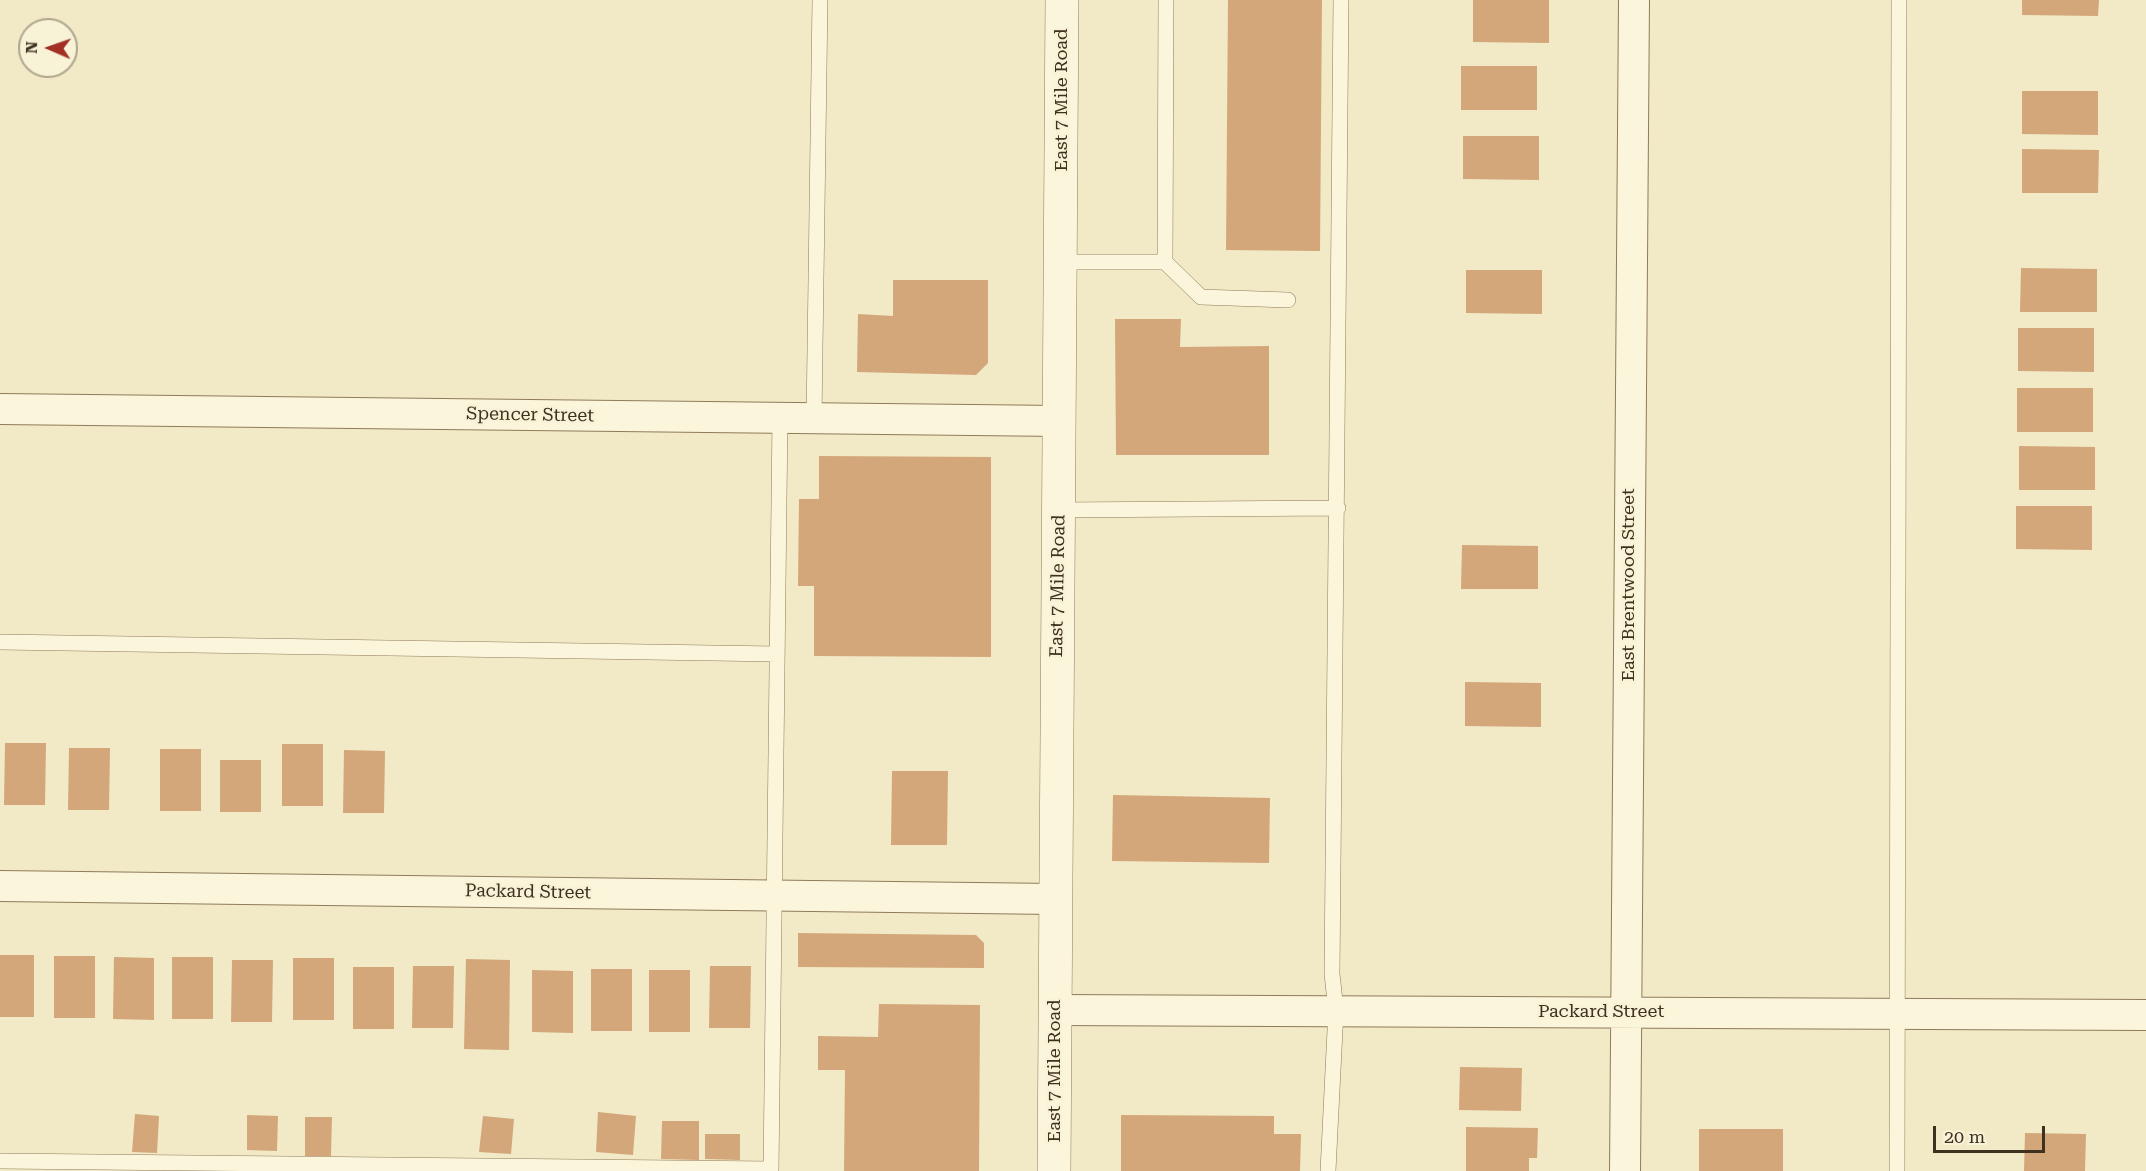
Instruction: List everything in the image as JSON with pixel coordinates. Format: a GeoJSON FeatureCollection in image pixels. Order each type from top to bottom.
{"type":"FeatureCollection","features":[{"type":"Feature","properties":{"kind":"street","name":"East 7 Mile Road"},"geometry":{"type":"LineString","coordinates":[[1054,1171],[1062,0]]}},
{"type":"Feature","properties":{"kind":"street","name":"East Brentwood Street"},"geometry":{"type":"LineString","coordinates":[[1625,1171],[1634,0]]}},
{"type":"Feature","properties":{"kind":"street","name":"Spencer Street"},"geometry":{"type":"LineString","coordinates":[[0,409],[1060,421]]}},
{"type":"Feature","properties":{"kind":"street","name":"Packard Street"},"geometry":{"type":"LineString","coordinates":[[0,886],[1056,899]]}},
{"type":"Feature","properties":{"kind":"street","name":"Packard Street"},"geometry":{"type":"LineString","coordinates":[[1055,1010],[2146,1016]]}},
{"type":"Feature","properties":{"kind":"lane"},"geometry":{"type":"LineString","coordinates":[[814,418],[820,0]]}},
{"type":"Feature","properties":{"kind":"lane"},"geometry":{"type":"LineString","coordinates":[[1165,262],[1166,0]]}},
{"type":"Feature","properties":{"kind":"lane"},"geometry":{"type":"LineString","coordinates":[[1328,1171],[1336,1010],[1332,974],[1341,0]]}},
{"type":"Feature","properties":{"kind":"lane"},"geometry":{"type":"LineString","coordinates":[[1897,1171],[1899,0]]}},
{"type":"Feature","properties":{"kind":"lane"},"geometry":{"type":"LineString","coordinates":[[1061,262],[1165,262],[1201,297],[1288,300]]}},
{"type":"Feature","properties":{"kind":"lane"},"geometry":{"type":"LineString","coordinates":[[0,1161],[771,1170],[780,418]]}},
{"type":"Feature","properties":{"kind":"lane"},"geometry":{"type":"LineString","coordinates":[[1059,510],[1338,508]]}},
{"type":"Feature","properties":{"kind":"lane"},"geometry":{"type":"LineString","coordinates":[[0,642],[777,654]]}},
{"type":"Feature","properties":{"kind":"building"},"geometry":{"type":"Polygon","coordinates":[[[1228,0],[1322,0],[1320,251],[1226,250],[1228,0]]]}},
{"type":"Feature","properties":{"kind":"building"},"geometry":{"type":"Polygon","coordinates":[[[1473,0],[1549,0],[1549,43],[1473,42],[1473,0]]]}},
{"type":"Feature","properties":{"kind":"building"},"geometry":{"type":"Polygon","coordinates":[[[2022,0],[2099,0],[2098,16],[2022,15],[2022,0]]]}},
{"type":"Feature","properties":{"kind":"building"},"geometry":{"type":"Polygon","coordinates":[[[1461,66],[1537,66],[1537,110],[1461,110],[1461,66]]]}},
{"type":"Feature","properties":{"kind":"building"},"geometry":{"type":"Polygon","coordinates":[[[2022,91],[2098,91],[2098,135],[2022,134],[2022,91]]]}},
{"type":"Feature","properties":{"kind":"building"},"geometry":{"type":"Polygon","coordinates":[[[1463,136],[1539,136],[1539,180],[1463,179],[1463,136]]]}},
{"type":"Feature","properties":{"kind":"building"},"geometry":{"type":"Polygon","coordinates":[[[2022,149],[2099,150],[2098,193],[2022,193],[2022,149]]]}},
{"type":"Feature","properties":{"kind":"building"},"geometry":{"type":"Polygon","coordinates":[[[2021,268],[2097,269],[2097,312],[2020,312],[2021,268]]]}},
{"type":"Feature","properties":{"kind":"building"},"geometry":{"type":"Polygon","coordinates":[[[1466,270],[1542,270],[1542,314],[1466,313],[1466,270]]]}},
{"type":"Feature","properties":{"kind":"building"},"geometry":{"type":"Polygon","coordinates":[[[893,280],[988,280],[988,363],[976,375],[857,372],[858,314],[893,316],[893,280]]]}},
{"type":"Feature","properties":{"kind":"building"},"geometry":{"type":"Polygon","coordinates":[[[1115,319],[1181,319],[1180,347],[1269,346],[1269,455],[1116,455],[1115,319]]]}},
{"type":"Feature","properties":{"kind":"building"},"geometry":{"type":"Polygon","coordinates":[[[2018,328],[2094,328],[2094,372],[2018,371],[2018,328]]]}},
{"type":"Feature","properties":{"kind":"building"},"geometry":{"type":"Polygon","coordinates":[[[2017,388],[2093,388],[2093,432],[2017,432],[2017,388]]]}},
{"type":"Feature","properties":{"kind":"building"},"geometry":{"type":"Polygon","coordinates":[[[2019,446],[2095,447],[2095,490],[2019,490],[2019,446]]]}},
{"type":"Feature","properties":{"kind":"building"},"geometry":{"type":"Polygon","coordinates":[[[819,456],[991,457],[991,657],[814,656],[814,586],[798,586],[799,499],[819,499],[819,456]]]}},
{"type":"Feature","properties":{"kind":"building"},"geometry":{"type":"Polygon","coordinates":[[[2016,506],[2092,506],[2092,550],[2016,549],[2016,506]]]}},
{"type":"Feature","properties":{"kind":"building"},"geometry":{"type":"Polygon","coordinates":[[[1462,545],[1538,546],[1538,589],[1461,589],[1462,545]]]}},
{"type":"Feature","properties":{"kind":"building"},"geometry":{"type":"Polygon","coordinates":[[[1465,682],[1541,683],[1541,727],[1465,726],[1465,682]]]}},
{"type":"Feature","properties":{"kind":"building"},"geometry":{"type":"Polygon","coordinates":[[[5,743],[46,743],[45,805],[4,805],[5,743]]]}},
{"type":"Feature","properties":{"kind":"building"},"geometry":{"type":"Polygon","coordinates":[[[282,744],[323,744],[323,806],[282,806],[282,744]]]}},
{"type":"Feature","properties":{"kind":"building"},"geometry":{"type":"Polygon","coordinates":[[[69,748],[110,748],[109,810],[68,810],[69,748]]]}},
{"type":"Feature","properties":{"kind":"building"},"geometry":{"type":"Polygon","coordinates":[[[160,749],[201,749],[201,811],[160,811],[160,749]]]}},
{"type":"Feature","properties":{"kind":"building"},"geometry":{"type":"Polygon","coordinates":[[[344,750],[385,751],[384,813],[343,813],[344,750]]]}},
{"type":"Feature","properties":{"kind":"building"},"geometry":{"type":"Polygon","coordinates":[[[220,760],[261,760],[261,812],[220,812],[220,760]]]}},
{"type":"Feature","properties":{"kind":"building"},"geometry":{"type":"Polygon","coordinates":[[[892,771],[948,771],[947,845],[891,845],[892,771]]]}},
{"type":"Feature","properties":{"kind":"building"},"geometry":{"type":"Polygon","coordinates":[[[1113,795],[1270,798],[1269,863],[1112,861],[1113,795]]]}},
{"type":"Feature","properties":{"kind":"building"},"geometry":{"type":"Polygon","coordinates":[[[798,933],[976,935],[984,943],[984,968],[798,967],[798,933]]]}},
{"type":"Feature","properties":{"kind":"building"},"geometry":{"type":"Polygon","coordinates":[[[0,955],[34,955],[34,1017],[0,1017],[0,955]]]}},
{"type":"Feature","properties":{"kind":"building"},"geometry":{"type":"Polygon","coordinates":[[[54,956],[95,956],[95,1018],[54,1018],[54,956]]]}},
{"type":"Feature","properties":{"kind":"building"},"geometry":{"type":"Polygon","coordinates":[[[114,957],[154,958],[154,1020],[113,1019],[114,957]]]}},
{"type":"Feature","properties":{"kind":"building"},"geometry":{"type":"Polygon","coordinates":[[[172,957],[213,957],[213,1019],[172,1019],[172,957]]]}},
{"type":"Feature","properties":{"kind":"building"},"geometry":{"type":"Polygon","coordinates":[[[293,958],[334,958],[334,1020],[293,1020],[293,958]]]}},
{"type":"Feature","properties":{"kind":"building"},"geometry":{"type":"Polygon","coordinates":[[[466,959],[510,960],[509,1050],[464,1049],[466,959]]]}},
{"type":"Feature","properties":{"kind":"building"},"geometry":{"type":"Polygon","coordinates":[[[232,960],[273,960],[272,1022],[231,1022],[232,960]]]}},
{"type":"Feature","properties":{"kind":"building"},"geometry":{"type":"Polygon","coordinates":[[[413,966],[454,966],[453,1028],[412,1028],[413,966]]]}},
{"type":"Feature","properties":{"kind":"building"},"geometry":{"type":"Polygon","coordinates":[[[710,966],[751,966],[750,1028],[709,1028],[710,966]]]}},
{"type":"Feature","properties":{"kind":"building"},"geometry":{"type":"Polygon","coordinates":[[[353,967],[394,967],[394,1029],[353,1029],[353,967]]]}},
{"type":"Feature","properties":{"kind":"building"},"geometry":{"type":"Polygon","coordinates":[[[591,969],[632,969],[632,1031],[591,1031],[591,969]]]}},
{"type":"Feature","properties":{"kind":"building"},"geometry":{"type":"Polygon","coordinates":[[[532,970],[573,971],[573,1033],[532,1032],[532,970]]]}},
{"type":"Feature","properties":{"kind":"building"},"geometry":{"type":"Polygon","coordinates":[[[649,970],[690,970],[690,1032],[649,1032],[649,970]]]}},
{"type":"Feature","properties":{"kind":"building"},"geometry":{"type":"Polygon","coordinates":[[[879,1004],[980,1005],[979,1171],[844,1171],[845,1070],[818,1070],[818,1036],[878,1037],[879,1004]]]}},
{"type":"Feature","properties":{"kind":"building"},"geometry":{"type":"Polygon","coordinates":[[[1460,1067],[1522,1068],[1521,1111],[1459,1110],[1460,1067]]]}},
{"type":"Feature","properties":{"kind":"building"},"geometry":{"type":"Polygon","coordinates":[[[598,1112],[636,1116],[633,1155],[596,1152],[598,1112]]]}},
{"type":"Feature","properties":{"kind":"building"},"geometry":{"type":"Polygon","coordinates":[[[135,1114],[159,1116],[157,1153],[132,1152],[135,1114]]]}},
{"type":"Feature","properties":{"kind":"building"},"geometry":{"type":"Polygon","coordinates":[[[247,1115],[278,1116],[277,1151],[247,1150],[247,1115]]]}},
{"type":"Feature","properties":{"kind":"building"},"geometry":{"type":"Polygon","coordinates":[[[1121,1115],[1274,1116],[1274,1134],[1301,1134],[1300,1171],[1121,1171],[1121,1115]]]}},
{"type":"Feature","properties":{"kind":"building"},"geometry":{"type":"Polygon","coordinates":[[[483,1116],[514,1119],[511,1154],[479,1152],[483,1116]]]}},
{"type":"Feature","properties":{"kind":"building"},"geometry":{"type":"Polygon","coordinates":[[[305,1117],[332,1117],[331,1156],[305,1156],[305,1117]]]}},
{"type":"Feature","properties":{"kind":"building"},"geometry":{"type":"Polygon","coordinates":[[[662,1121],[699,1121],[699,1160],[661,1159],[662,1121]]]}},
{"type":"Feature","properties":{"kind":"building"},"geometry":{"type":"Polygon","coordinates":[[[1466,1127],[1538,1128],[1537,1158],[1529,1158],[1529,1171],[1466,1171],[1466,1127]]]}},
{"type":"Feature","properties":{"kind":"building"},"geometry":{"type":"Polygon","coordinates":[[[1699,1129],[1783,1129],[1783,1171],[1699,1171],[1699,1129]]]}},
{"type":"Feature","properties":{"kind":"building"},"geometry":{"type":"Polygon","coordinates":[[[2025,1133],[2086,1134],[2085,1171],[2024,1171],[2025,1133]]]}},
{"type":"Feature","properties":{"kind":"building"},"geometry":{"type":"Polygon","coordinates":[[[705,1134],[740,1134],[740,1160],[705,1159],[705,1134]]]}}]}
